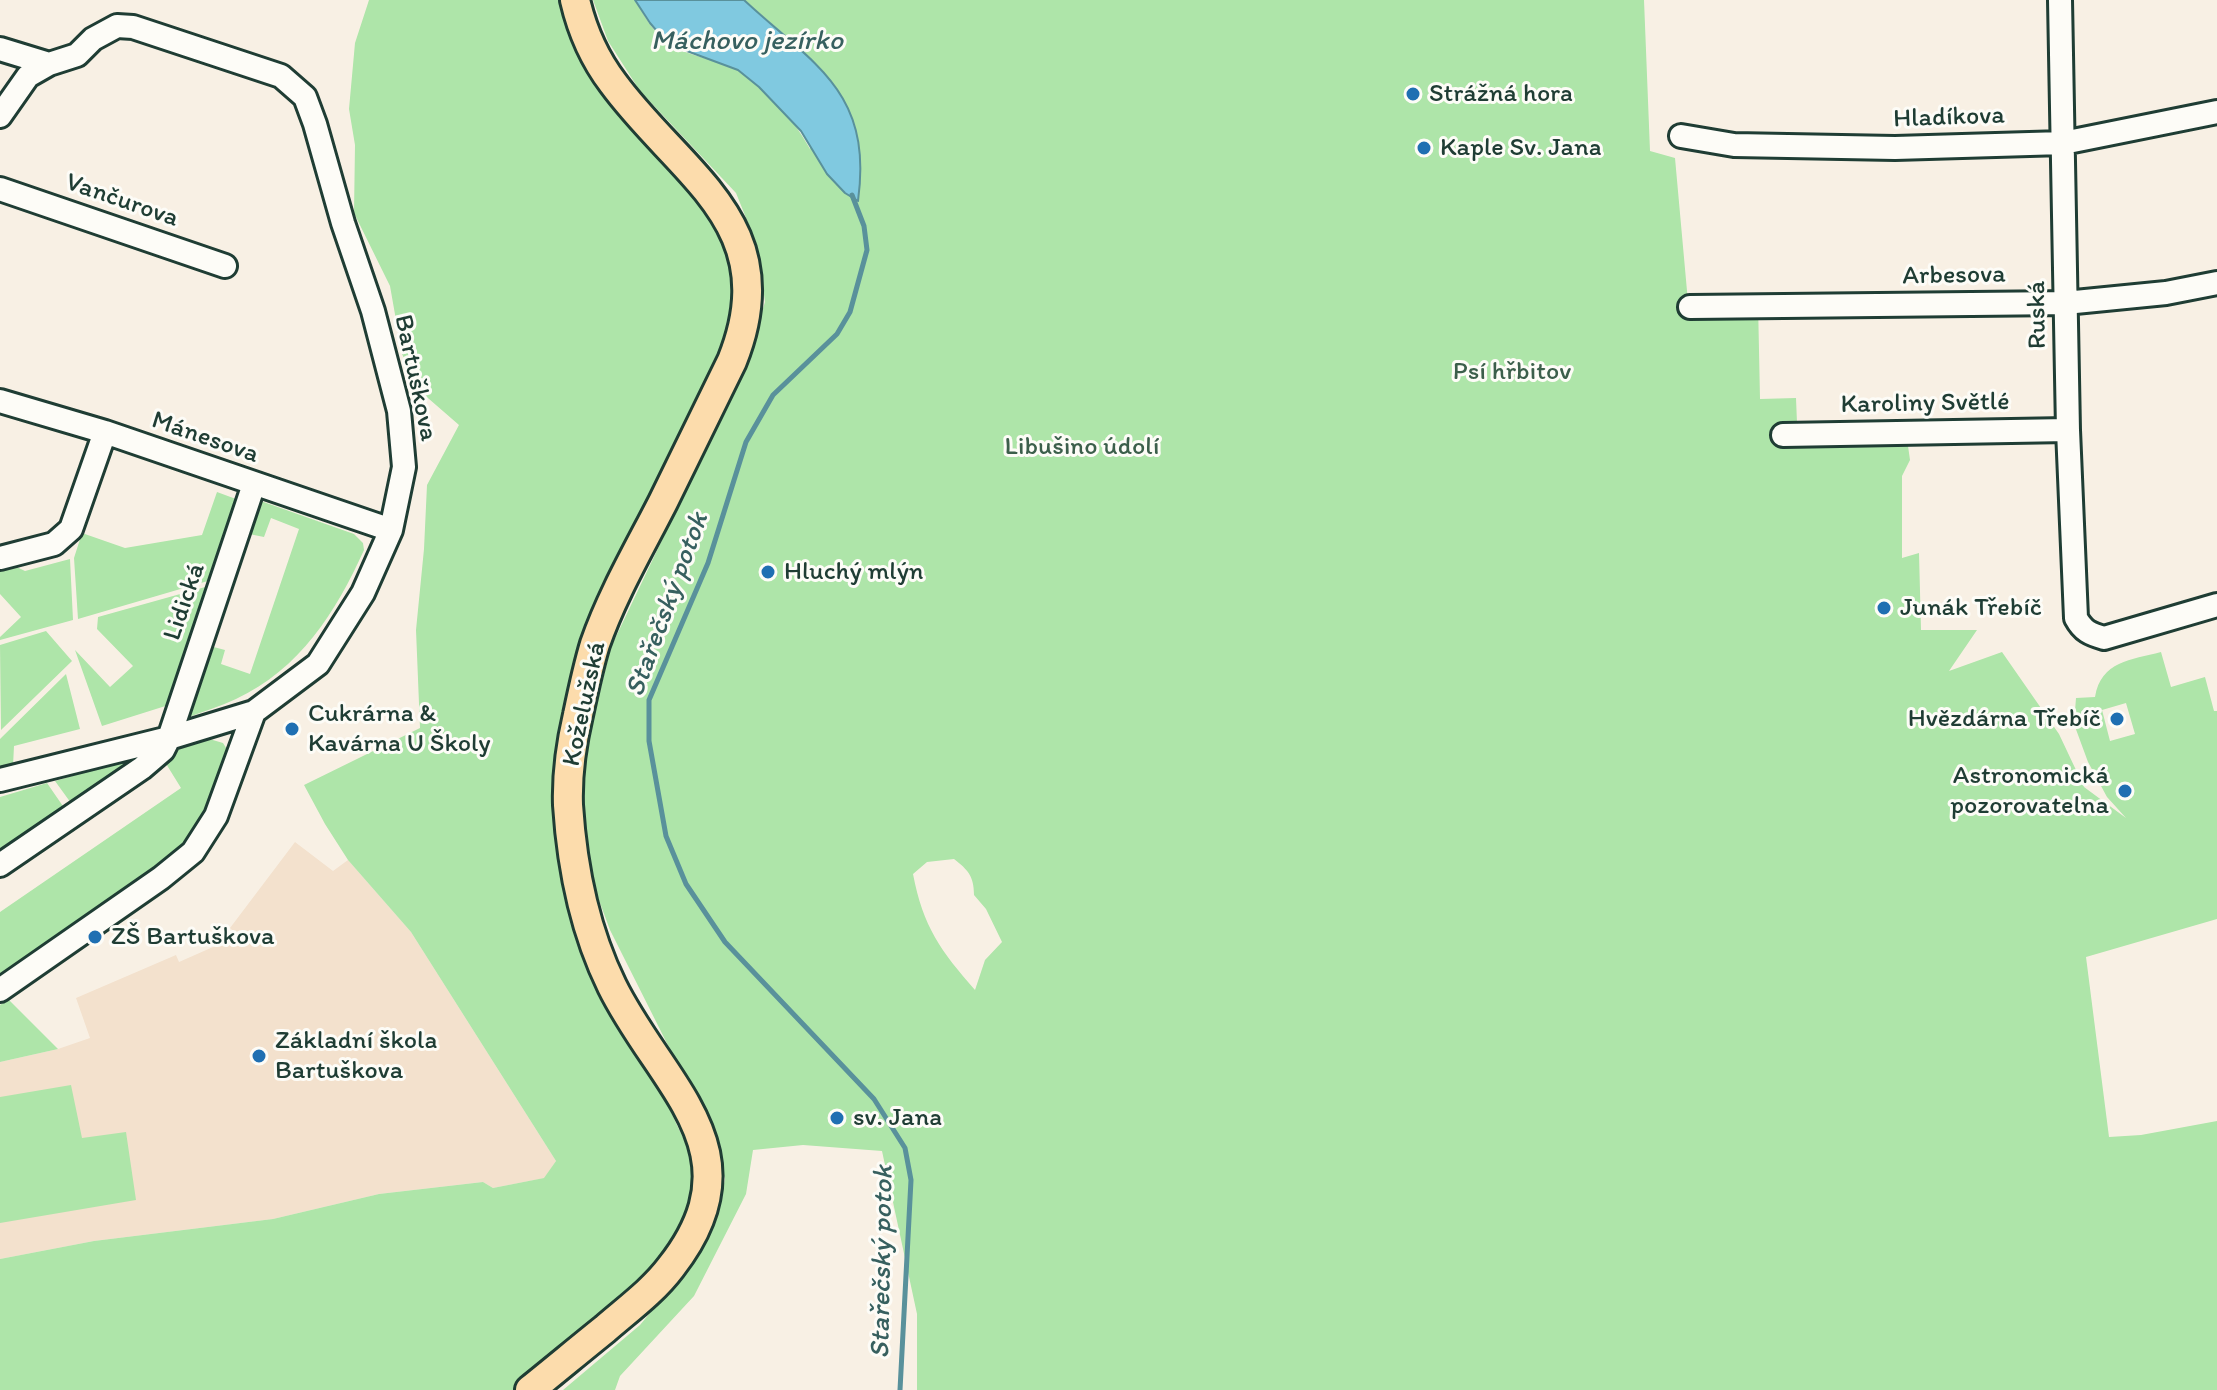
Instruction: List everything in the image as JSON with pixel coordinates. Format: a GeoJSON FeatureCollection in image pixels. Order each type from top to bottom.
{"type":"FeatureCollection","features":[{"type":"Feature","properties":{"kind":"main road","name":"Koželužská"},"geometry":{"type":"LineString","coordinates":[[530,1390],[659,1282],[684,1249],[707,1200],[707,1168],[693,1119],[677,1087],[618,998],[593,937],[574,859],[568,779],[575,726],[596,643],[617,592],[732,361],[740,342],[747,302],[742,255],[722,209],[702,181],[611,81],[590,45],[575,0]]}},
{"type":"Feature","properties":{"kind":"street","name":"Ruská"},"geometry":{"type":"LineString","coordinates":[[2060,0],[2068,430],[2076,618],[2089,634],[2104,638],[2217,605]]}},
{"type":"Feature","properties":{"kind":"street","name":"Bartuškova"},"geometry":{"type":"LineString","coordinates":[[0,116],[28,76],[49,64],[77,55],[93,39],[117,26],[133,27],[281,76],[305,97],[373,311],[399,411],[404,467],[391,530],[363,593],[318,664],[254,712]]}},
{"type":"Feature","properties":{"kind":"street"},"geometry":{"type":"LineString","coordinates":[[0,49],[49,64]]}},
{"type":"Feature","properties":{"kind":"street","name":"Hladíkova"},"geometry":{"type":"LineString","coordinates":[[1681,136],[1734,145],[1895,148],[2063,143],[2217,112]]}},
{"type":"Feature","properties":{"kind":"street","name":"Vančurova"},"geometry":{"type":"LineString","coordinates":[[0,189],[225,266]]}},
{"type":"Feature","properties":{"kind":"street","name":"Arbesova"},"geometry":{"type":"LineString","coordinates":[[1690,307],[2065,303],[2166,293],[2217,283]]}},
{"type":"Feature","properties":{"kind":"street","name":"Mánesova"},"geometry":{"type":"LineString","coordinates":[[0,401],[105,432],[391,530]]}},
{"type":"Feature","properties":{"kind":"street","name":"Karoliny Světlé"},"geometry":{"type":"LineString","coordinates":[[1783,435],[2068,430]]}},
{"type":"Feature","properties":{"kind":"street"},"geometry":{"type":"LineString","coordinates":[[0,558],[54,544],[71,529],[105,432]]}},
{"type":"Feature","properties":{"kind":"street","name":"Lidická"},"geometry":{"type":"LineString","coordinates":[[0,865],[142,768],[163,750],[254,484]]}},
{"type":"Feature","properties":{"kind":"street"},"geometry":{"type":"LineString","coordinates":[[0,780],[169,738],[254,712]]}},
{"type":"Feature","properties":{"kind":"street"},"geometry":{"type":"LineString","coordinates":[[0,990],[161,878],[193,852],[216,816],[254,712]]}},
{"type":"Feature","properties":{"kind":"shaded area","name":"Základní škola Bartuškova"},"geometry":{"type":"Polygon","coordinates":[[[295,842],[333,871],[348,860],[411,932],[556,1161],[545,1178],[493,1188],[483,1182],[379,1194],[273,1219],[94,1241],[0,1259],[0,1062],[90,1038],[76,998],[176,955],[179,962],[238,936],[230,928],[295,842]]]}},
{"type":"Feature","properties":{"kind":"green space"},"geometry":{"type":"Polygon","coordinates":[[[369,0],[565,0],[707,209],[730,253],[737,300],[720,356],[585,638],[557,752],[554,831],[567,892],[685,1142],[697,1180],[691,1206],[674,1242],[620,1306],[518,1390],[0,1390],[0,1259],[94,1241],[273,1219],[379,1194],[483,1182],[493,1188],[544,1178],[556,1161],[411,932],[348,860],[304,785],[420,728],[416,630],[427,485],[459,425],[421,392],[402,354],[390,286],[354,213],[355,145],[349,109],[355,43],[369,0]]]}},
{"type":"Feature","properties":{"kind":"green space"},"geometry":{"type":"Polygon","coordinates":[[[593,0],[635,0],[654,30],[669,44],[722,63],[750,78],[788,116],[810,149],[805,52],[744,0],[1644,0],[1650,151],[1675,158],[1688,302],[1758,302],[1760,399],[1796,398],[1797,423],[1905,425],[1910,460],[1902,476],[1902,558],[1919,553],[1921,630],[1977,630],[1949,671],[2002,652],[2059,734],[2084,787],[2126,818],[2107,797],[2088,762],[2074,724],[2076,698],[2095,697],[2104,676],[2119,664],[2161,652],[2171,687],[2205,677],[2214,711],[2217,711],[2217,919],[2086,957],[2109,1137],[2141,1135],[2217,1121],[2217,1390],[917,1390],[917,1314],[882,1151],[803,1145],[753,1150],[746,1194],[694,1296],[620,1376],[615,1390],[563,1390],[640,1325],[697,1256],[717,1215],[725,1179],[711,1131],[610,930],[593,884],[582,829],[584,756],[611,647],[745,366],[765,302],[757,245],[736,193],[640,91],[608,41],[593,0]],[[2126,703],[2102,710],[2110,741],[2135,734],[2126,703]],[[954,859],[927,862],[913,874],[928,924],[952,963],[975,990],[985,960],[1002,942],[986,909],[974,895],[969,874],[954,859]]]}},
{"type":"Feature","properties":{"kind":"green space"},"geometry":{"type":"Polygon","coordinates":[[[217,492],[244,502],[218,578],[78,619],[74,558],[82,533],[125,548],[202,535],[217,492]]]}},
{"type":"Feature","properties":{"kind":"green space"},"geometry":{"type":"Polygon","coordinates":[[[258,500],[354,534],[363,543],[364,550],[328,616],[297,655],[259,687],[189,717],[186,714],[206,645],[225,650],[221,664],[250,674],[299,529],[271,518],[264,537],[244,533],[258,500]]]}},
{"type":"Feature","properties":{"kind":"green space"},"geometry":{"type":"Polygon","coordinates":[[[70,559],[73,620],[0,640],[21,617],[0,594],[0,563],[6,562],[25,571],[70,559]]]}},
{"type":"Feature","properties":{"kind":"green space"},"geometry":{"type":"Polygon","coordinates":[[[216,584],[175,703],[102,726],[75,650],[110,687],[133,666],[97,629],[98,617],[216,584]]]}},
{"type":"Feature","properties":{"kind":"green space"},"geometry":{"type":"Polygon","coordinates":[[[46,631],[72,661],[1,730],[0,645],[46,631]]]}},
{"type":"Feature","properties":{"kind":"green space"},"geometry":{"type":"Polygon","coordinates":[[[66,674],[80,729],[14,746],[13,766],[0,770],[0,739],[66,674]]]}},
{"type":"Feature","properties":{"kind":"green space"},"geometry":{"type":"Polygon","coordinates":[[[206,738],[223,743],[228,751],[207,813],[189,838],[141,879],[0,975],[0,912],[181,788],[160,754],[206,738]]]}},
{"type":"Feature","properties":{"kind":"green space"},"geometry":{"type":"Polygon","coordinates":[[[142,756],[76,810],[55,781],[142,756]]]}},
{"type":"Feature","properties":{"kind":"green space"},"geometry":{"type":"Polygon","coordinates":[[[47,783],[67,812],[0,857],[0,797],[47,783]]]}},
{"type":"Feature","properties":{"kind":"green space"},"geometry":{"type":"Polygon","coordinates":[[[8,999],[58,1049],[0,1062],[0,1005],[8,999]]]}},
{"type":"Feature","properties":{"kind":"green space"},"geometry":{"type":"Polygon","coordinates":[[[71,1085],[82,1138],[126,1132],[136,1200],[0,1223],[0,1097],[71,1085]]]}},
{"type":"Feature","properties":{"kind":"water","name":"Máchovo jezírko"},"geometry":{"type":"Polygon","coordinates":[[[635,0],[744,0],[793,43],[833,84],[847,106],[856,132],[860,163],[858,201],[845,193],[827,174],[801,131],[759,87],[738,70],[668,44],[635,0]]]}},
{"type":"Feature","properties":{"kind":"waterway","name":"Stařečský potok"},"geometry":{"type":"LineString","coordinates":[[852,195],[864,226],[867,250],[850,312],[837,334],[773,395],[746,442],[708,563],[649,700],[649,741],[666,836],[686,884],[725,942],[874,1099],[905,1148],[911,1180],[900,1390]]}},
{"type":"Feature","properties":{"kind":"place","name":"Strážná hora"},"geometry":{"type":"Point","coordinates":[1413,94]}},
{"type":"Feature","properties":{"kind":"place","name":"Kaple Sv. Jana"},"geometry":{"type":"Point","coordinates":[1424,148]}},
{"type":"Feature","properties":{"kind":"place","name":"Hluchý mlýn"},"geometry":{"type":"Point","coordinates":[768,572]}},
{"type":"Feature","properties":{"kind":"place","name":"Junák Třebíč"},"geometry":{"type":"Point","coordinates":[1884,608]}},
{"type":"Feature","properties":{"kind":"place","name":"Hvězdárna Třebíč"},"geometry":{"type":"Point","coordinates":[2117,719]}},
{"type":"Feature","properties":{"kind":"place","name":"Cukrárna & Kavárna U Školy"},"geometry":{"type":"Point","coordinates":[292,729]}},
{"type":"Feature","properties":{"kind":"place","name":"Astronomická pozorovatelna"},"geometry":{"type":"Point","coordinates":[2125,791]}},
{"type":"Feature","properties":{"kind":"place","name":"ZŠ Bartuškova"},"geometry":{"type":"Point","coordinates":[95,937]}},
{"type":"Feature","properties":{"kind":"place","name":"Základní škola Bartuškova"},"geometry":{"type":"Point","coordinates":[259,1056]}},
{"type":"Feature","properties":{"kind":"place","name":"sv. Jana"},"geometry":{"type":"Point","coordinates":[837,1118]}},
{"type":"Feature","properties":{"kind":"park label","name":"Psí hřbitov"},"geometry":{"type":"Point","coordinates":[1512,372]}},
{"type":"Feature","properties":{"kind":"park label","name":"Libušino údolí"},"geometry":{"type":"Point","coordinates":[1082,447]}}]}
